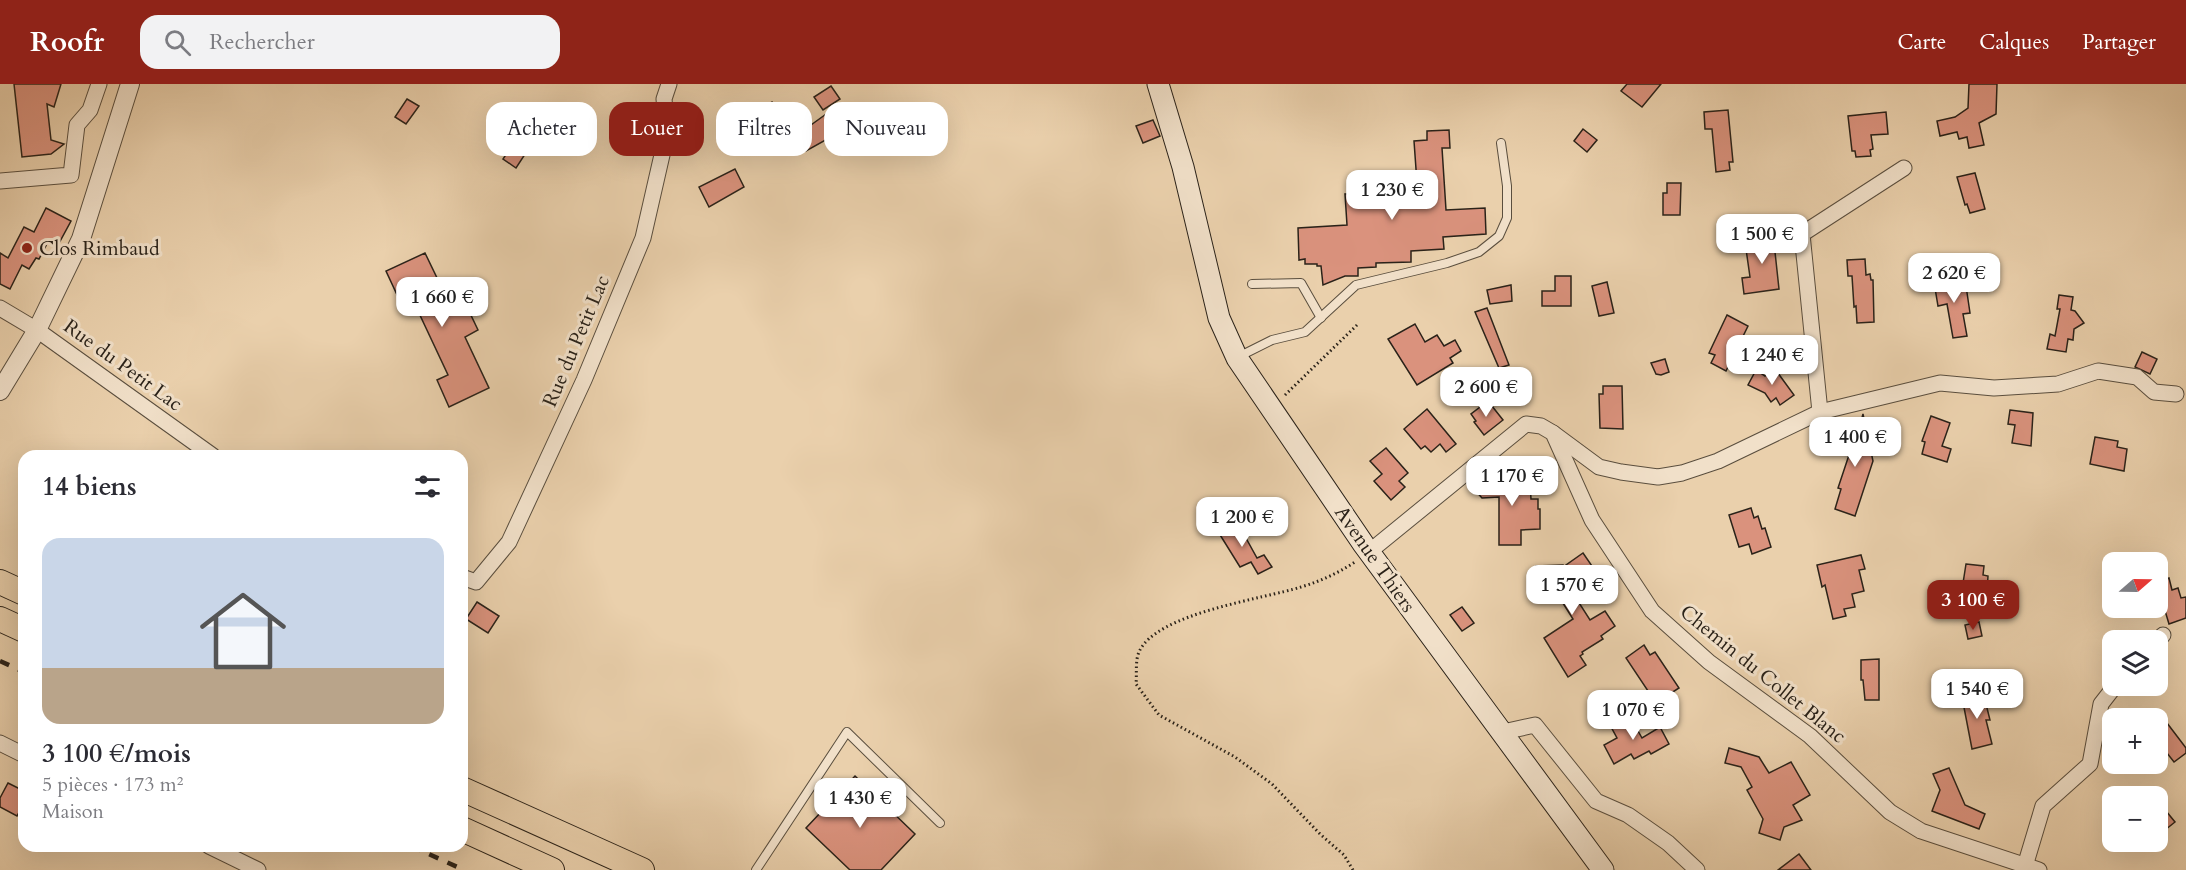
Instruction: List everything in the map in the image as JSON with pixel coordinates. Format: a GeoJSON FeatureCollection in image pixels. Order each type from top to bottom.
{"type":"FeatureCollection","features":[{"type":"Feature","properties":{"kind":"highway"},"geometry":{"type":"LineString","coordinates":[[0,582],[18,590]]}},
{"type":"Feature","properties":{"kind":"highway"},"geometry":{"type":"LineString","coordinates":[[0,619],[18,627]]}},
{"type":"Feature","properties":{"kind":"highway"},"geometry":{"type":"LineString","coordinates":[[468,792],[642,870]]}},
{"type":"Feature","properties":{"kind":"highway"},"geometry":{"type":"LineString","coordinates":[[468,832],[552,870]]}},
{"type":"Feature","properties":{"kind":"main road","name":"Avenue Thiers"},"geometry":{"type":"LineString","coordinates":[[1158,84],[1183,167],[1219,318],[1237,358],[1369,552],[1603,870]]}},
{"type":"Feature","properties":{"kind":"street"},"geometry":{"type":"LineString","coordinates":[[0,181],[71,175],[77,125],[90,110],[99,84]]}},
{"type":"Feature","properties":{"kind":"street"},"geometry":{"type":"LineString","coordinates":[[0,391],[37,330],[81,239],[130,84]]}},
{"type":"Feature","properties":{"kind":"street","name":"Rue du Petit Lac"},"geometry":{"type":"LineString","coordinates":[[468,579],[476,582],[509,542],[584,380],[643,238],[667,133],[664,99],[669,84]]}},
{"type":"Feature","properties":{"kind":"street"},"geometry":{"type":"LineString","coordinates":[[1820,412],[1802,234],[1904,168]]}},
{"type":"Feature","properties":{"kind":"street","name":"Rue du Petit Lac"},"geometry":{"type":"LineString","coordinates":[[0,308],[37,330],[205,450]]}},
{"type":"Feature","properties":{"kind":"street"},"geometry":{"type":"LineString","coordinates":[[1369,552],[1526,424],[1541,426],[1553,433],[1599,467],[1658,477],[1682,473],[1718,461],[1820,412],[1941,383],[1994,388],[2058,384],[2098,371],[2137,377],[2154,392],[2176,394]]}},
{"type":"Feature","properties":{"kind":"street","name":"Chemin du Collet Blanc"},"geometry":{"type":"LineString","coordinates":[[1553,433],[1592,520],[1652,611],[1709,662],[1810,736],[1890,812],[1921,831],[2032,868]]}},
{"type":"Feature","properties":{"kind":"street"},"geometry":{"type":"LineString","coordinates":[[2032,868],[2043,806],[2090,764],[2101,704],[2107,696]]}},
{"type":"Feature","properties":{"kind":"street"},"geometry":{"type":"LineString","coordinates":[[1503,732],[1535,725],[1596,801],[1628,815],[1668,843],[1697,870]]}},
{"type":"Feature","properties":{"kind":"street"},"geometry":{"type":"LineString","coordinates":[[0,743],[18,752]]}},
{"type":"Feature","properties":{"kind":"street"},"geometry":{"type":"LineString","coordinates":[[221,852],[258,870]]}},
{"type":"Feature","properties":{"kind":"lane"},"geometry":{"type":"LineString","coordinates":[[1237,358],[1272,340],[1305,332],[1356,285],[1479,252],[1499,236],[1507,218],[1507,186],[1501,143]]}},
{"type":"Feature","properties":{"kind":"lane"},"geometry":{"type":"LineString","coordinates":[[1252,284],[1301,283],[1321,318]]}},
{"type":"Feature","properties":{"kind":"lane"},"geometry":{"type":"LineString","coordinates":[[756,870],[847,732],[940,823]]}},
{"type":"Feature","properties":{"kind":"path"},"geometry":{"type":"LineString","coordinates":[[1270,409],[1357,325]]}},
{"type":"Feature","properties":{"kind":"path"},"geometry":{"type":"LineString","coordinates":[[1353,870],[1344,855],[1321,835],[1272,784],[1235,757],[1159,716],[1136,684],[1138,653],[1161,630],[1202,612],[1327,579],[1369,552]]}},
{"type":"Feature","properties":{"kind":"building"},"geometry":{"type":"Polygon","coordinates":[[[14,84],[61,84],[54,107],[47,104],[51,140],[64,144],[51,154],[22,157],[14,84]]]}},
{"type":"Feature","properties":{"kind":"building"},"geometry":{"type":"Polygon","coordinates":[[[1627,84],[1661,84],[1642,107],[1621,91],[1627,84]]]}},
{"type":"Feature","properties":{"kind":"building"},"geometry":{"type":"Polygon","coordinates":[[[1969,84],[1997,84],[1996,114],[1979,123],[1984,145],[1969,148],[1967,137],[1959,139],[1957,132],[1940,136],[1937,121],[1955,117],[1968,108],[1969,84]]]}},
{"type":"Feature","properties":{"kind":"building"},"geometry":{"type":"Polygon","coordinates":[[[831,86],[840,99],[835,102],[824,102],[823,110],[814,97],[831,86]]]}},
{"type":"Feature","properties":{"kind":"building"},"geometry":{"type":"Polygon","coordinates":[[[407,99],[419,106],[406,124],[395,117],[407,99]]]}},
{"type":"Feature","properties":{"kind":"building"},"geometry":{"type":"Polygon","coordinates":[[[1728,110],[1733,162],[1729,162],[1730,170],[1716,172],[1712,129],[1705,129],[1704,112],[1728,110]]]}},
{"type":"Feature","properties":{"kind":"building"},"geometry":{"type":"Polygon","coordinates":[[[1886,112],[1888,134],[1871,135],[1873,149],[1870,150],[1871,156],[1856,157],[1855,151],[1852,151],[1848,116],[1886,112]]]}},
{"type":"Feature","properties":{"kind":"building"},"geometry":{"type":"Polygon","coordinates":[[[824,116],[824,141],[812,148],[812,124],[824,116]]]}},
{"type":"Feature","properties":{"kind":"building"},"geometry":{"type":"Polygon","coordinates":[[[1153,120],[1160,136],[1143,143],[1136,126],[1153,120]]]}},
{"type":"Feature","properties":{"kind":"building"},"geometry":{"type":"Polygon","coordinates":[[[1583,129],[1597,140],[1587,152],[1574,141],[1583,129]]]}},
{"type":"Feature","properties":{"kind":"building"},"geometry":{"type":"Polygon","coordinates":[[[1449,130],[1450,148],[1442,148],[1446,210],[1485,208],[1486,234],[1443,237],[1444,249],[1411,251],[1411,262],[1376,263],[1376,267],[1358,268],[1358,276],[1345,276],[1323,285],[1321,266],[1305,264],[1305,259],[1299,260],[1298,228],[1347,225],[1345,194],[1406,192],[1417,183],[1414,141],[1427,140],[1427,131],[1449,130]]]}},
{"type":"Feature","properties":{"kind":"building"},"geometry":{"type":"Polygon","coordinates":[[[505,156],[524,156],[516,168],[503,159],[505,156]]]}},
{"type":"Feature","properties":{"kind":"building"},"geometry":{"type":"Polygon","coordinates":[[[735,169],[744,187],[709,207],[699,187],[735,169]]]}},
{"type":"Feature","properties":{"kind":"building"},"geometry":{"type":"Polygon","coordinates":[[[1975,173],[1985,209],[1970,213],[1967,204],[1965,205],[1957,177],[1975,173]]]}},
{"type":"Feature","properties":{"kind":"building"},"geometry":{"type":"Polygon","coordinates":[[[1667,183],[1681,183],[1680,215],[1663,215],[1663,193],[1667,193],[1667,183]]]}},
{"type":"Feature","properties":{"kind":"building","name":"Clos Rimbaud"},"geometry":{"type":"Polygon","coordinates":[[[46,208],[71,221],[58,245],[49,240],[39,259],[36,258],[29,269],[22,265],[10,289],[0,284],[0,253],[8,258],[24,227],[34,232],[46,208]]]}},
{"type":"Feature","properties":{"kind":"building"},"geometry":{"type":"Polygon","coordinates":[[[1781,235],[1783,250],[1775,252],[1779,289],[1744,294],[1742,278],[1750,277],[1745,242],[1781,235]]]}},
{"type":"Feature","properties":{"kind":"building"},"geometry":{"type":"Polygon","coordinates":[[[425,253],[454,313],[467,307],[478,330],[465,337],[489,388],[449,407],[437,380],[448,375],[410,294],[399,299],[386,271],[425,253]]]}},
{"type":"Feature","properties":{"kind":"building"},"geometry":{"type":"Polygon","coordinates":[[[1865,259],[1866,275],[1870,274],[1873,280],[1874,322],[1857,323],[1852,276],[1848,276],[1847,260],[1865,259]]]}},
{"type":"Feature","properties":{"kind":"building"},"geometry":{"type":"Polygon","coordinates":[[[1555,276],[1571,276],[1571,306],[1542,306],[1542,291],[1555,291],[1555,276]]]}},
{"type":"Feature","properties":{"kind":"building"},"geometry":{"type":"Polygon","coordinates":[[[1965,279],[1970,313],[1963,314],[1967,336],[1953,338],[1947,304],[1938,306],[1934,282],[1965,279]]]}},
{"type":"Feature","properties":{"kind":"building"},"geometry":{"type":"Polygon","coordinates":[[[1607,282],[1614,313],[1599,316],[1592,286],[1607,282]]]}},
{"type":"Feature","properties":{"kind":"building"},"geometry":{"type":"Polygon","coordinates":[[[1511,285],[1512,301],[1490,304],[1487,290],[1511,285]]]}},
{"type":"Feature","properties":{"kind":"building"},"geometry":{"type":"Polygon","coordinates":[[[2059,295],[2073,297],[2071,310],[2075,311],[2084,323],[2074,329],[2073,340],[2068,339],[2066,352],[2047,349],[2050,334],[2055,336],[2060,309],[2057,309],[2059,295]]]}},
{"type":"Feature","properties":{"kind":"building"},"geometry":{"type":"Polygon","coordinates":[[[1487,308],[1509,365],[1499,368],[1475,312],[1487,308]]]}},
{"type":"Feature","properties":{"kind":"building"},"geometry":{"type":"Polygon","coordinates":[[[1727,315],[1748,326],[1726,371],[1711,363],[1715,355],[1709,353],[1727,315]]]}},
{"type":"Feature","properties":{"kind":"building"},"geometry":{"type":"Polygon","coordinates":[[[1415,324],[1425,342],[1437,335],[1444,346],[1455,340],[1461,351],[1450,358],[1453,363],[1417,385],[1388,339],[1415,324]]]}},
{"type":"Feature","properties":{"kind":"building"},"geometry":{"type":"Polygon","coordinates":[[[2142,352],[2157,359],[2150,374],[2135,367],[2142,352]]]}},
{"type":"Feature","properties":{"kind":"building"},"geometry":{"type":"Polygon","coordinates":[[[1665,359],[1669,372],[1656,374],[1651,363],[1665,359]]]}},
{"type":"Feature","properties":{"kind":"building"},"geometry":{"type":"Polygon","coordinates":[[[1481,369],[1493,388],[1479,395],[1468,376],[1481,369]]]}},
{"type":"Feature","properties":{"kind":"building"},"geometry":{"type":"Polygon","coordinates":[[[1775,369],[1794,395],[1780,405],[1776,398],[1771,402],[1765,393],[1748,385],[1756,370],[1765,376],[1775,369]]]}},
{"type":"Feature","properties":{"kind":"building"},"geometry":{"type":"Polygon","coordinates":[[[1603,386],[1622,386],[1623,429],[1600,428],[1599,394],[1603,394],[1603,386]]]}},
{"type":"Feature","properties":{"kind":"building"},"geometry":{"type":"Polygon","coordinates":[[[1488,401],[1503,420],[1484,435],[1471,414],[1488,401]]]}},
{"type":"Feature","properties":{"kind":"building"},"geometry":{"type":"Polygon","coordinates":[[[1427,409],[1456,444],[1446,452],[1440,444],[1431,452],[1425,446],[1421,449],[1404,429],[1427,409]]]}},
{"type":"Feature","properties":{"kind":"building"},"geometry":{"type":"Polygon","coordinates":[[[2010,410],[2033,413],[2031,446],[2012,443],[2015,425],[2008,424],[2010,410]]]}},
{"type":"Feature","properties":{"kind":"building"},"geometry":{"type":"Polygon","coordinates":[[[1863,414],[1873,461],[1855,516],[1835,509],[1841,489],[1838,488],[1854,440],[1841,443],[1838,430],[1860,425],[1863,414]]]}},
{"type":"Feature","properties":{"kind":"building"},"geometry":{"type":"Polygon","coordinates":[[[1931,416],[1950,423],[1942,446],[1951,449],[1947,462],[1922,454],[1925,442],[1922,441],[1931,416]]]}},
{"type":"Feature","properties":{"kind":"building"},"geometry":{"type":"Polygon","coordinates":[[[2095,437],[2118,441],[2117,447],[2127,449],[2124,471],[2090,464],[2095,437]]]}},
{"type":"Feature","properties":{"kind":"building"},"geometry":{"type":"Polygon","coordinates":[[[1386,448],[1408,473],[1399,481],[1405,487],[1391,500],[1374,481],[1382,474],[1370,461],[1386,448]]]}},
{"type":"Feature","properties":{"kind":"building"},"geometry":{"type":"Polygon","coordinates":[[[1498,470],[1507,482],[1530,481],[1531,499],[1538,499],[1540,529],[1521,530],[1521,545],[1499,545],[1499,497],[1482,498],[1474,489],[1498,470]]]}},
{"type":"Feature","properties":{"kind":"building"},"geometry":{"type":"Polygon","coordinates":[[[1751,508],[1754,518],[1758,516],[1762,529],[1765,528],[1771,547],[1752,554],[1749,544],[1739,547],[1729,515],[1751,508]]]}},
{"type":"Feature","properties":{"kind":"building"},"geometry":{"type":"Polygon","coordinates":[[[1236,520],[1257,558],[1264,555],[1272,567],[1258,574],[1251,562],[1240,567],[1217,530],[1236,520]]]}},
{"type":"Feature","properties":{"kind":"building"},"geometry":{"type":"Polygon","coordinates":[[[1583,553],[1592,566],[1571,583],[1577,593],[1574,595],[1590,620],[1605,611],[1615,626],[1601,636],[1603,639],[1582,652],[1580,656],[1586,665],[1568,677],[1544,638],[1573,619],[1551,584],[1536,585],[1536,566],[1563,565],[1563,567],[1583,553]]]}},
{"type":"Feature","properties":{"kind":"building"},"geometry":{"type":"Polygon","coordinates":[[[1861,555],[1865,569],[1859,570],[1864,591],[1852,594],[1855,607],[1844,609],[1846,616],[1833,619],[1825,585],[1822,587],[1817,565],[1861,555]]]}},
{"type":"Feature","properties":{"kind":"building"},"geometry":{"type":"Polygon","coordinates":[[[1966,564],[1984,566],[1983,575],[1988,576],[1987,591],[1980,590],[1979,598],[1961,596],[1966,564]]]}},
{"type":"Feature","properties":{"kind":"building"},"geometry":{"type":"Polygon","coordinates":[[[2168,578],[2172,590],[2178,588],[2181,598],[2186,597],[2186,618],[2169,624],[2167,618],[2168,578]]]}},
{"type":"Feature","properties":{"kind":"building"},"geometry":{"type":"Polygon","coordinates":[[[477,602],[499,616],[488,633],[468,620],[468,616],[477,602]]]}},
{"type":"Feature","properties":{"kind":"building"},"geometry":{"type":"Polygon","coordinates":[[[1462,607],[1474,623],[1462,631],[1450,615],[1462,607]]]}},
{"type":"Feature","properties":{"kind":"building"},"geometry":{"type":"Polygon","coordinates":[[[1979,622],[1982,636],[1968,639],[1965,625],[1979,622]]]}},
{"type":"Feature","properties":{"kind":"building"},"geometry":{"type":"Polygon","coordinates":[[[1644,645],[1650,655],[1655,652],[1679,688],[1656,703],[1626,658],[1644,645]]]}},
{"type":"Feature","properties":{"kind":"building"},"geometry":{"type":"Polygon","coordinates":[[[1879,659],[1879,700],[1865,700],[1863,680],[1861,680],[1861,660],[1879,659]]]}},
{"type":"Feature","properties":{"kind":"building"},"geometry":{"type":"Polygon","coordinates":[[[1983,692],[1990,720],[1986,720],[1992,744],[1972,749],[1962,697],[1983,692]]]}},
{"type":"Feature","properties":{"kind":"building"},"geometry":{"type":"Polygon","coordinates":[[[1629,715],[1642,738],[1660,727],[1669,744],[1651,754],[1649,751],[1634,759],[1631,754],[1614,764],[1604,745],[1617,738],[1610,725],[1629,715]]]}},
{"type":"Feature","properties":{"kind":"building"},"geometry":{"type":"Polygon","coordinates":[[[2168,724],[2186,748],[2186,753],[2174,762],[2168,754],[2168,724]]]}},
{"type":"Feature","properties":{"kind":"building"},"geometry":{"type":"Polygon","coordinates":[[[1729,748],[1759,757],[1769,773],[1791,762],[1810,795],[1793,805],[1802,820],[1784,827],[1780,840],[1759,833],[1763,819],[1747,790],[1752,787],[1741,767],[1725,763],[1729,748]]]}},
{"type":"Feature","properties":{"kind":"building"},"geometry":{"type":"Polygon","coordinates":[[[1949,768],[1965,805],[1985,814],[1979,829],[1932,811],[1940,790],[1933,774],[1949,768]]]}},
{"type":"Feature","properties":{"kind":"building"},"geometry":{"type":"Polygon","coordinates":[[[855,776],[915,834],[881,870],[850,870],[806,828],[855,776]]]}},
{"type":"Feature","properties":{"kind":"building"},"geometry":{"type":"Polygon","coordinates":[[[8,783],[18,788],[17,816],[0,807],[0,798],[8,783]]]}},
{"type":"Feature","properties":{"kind":"building"},"geometry":{"type":"Polygon","coordinates":[[[2168,813],[2175,822],[2168,828],[2168,813]]]}},
{"type":"Feature","properties":{"kind":"building"},"geometry":{"type":"Polygon","coordinates":[[[1799,854],[1811,870],[1778,870],[1799,854]]]}},
{"type":"Feature","properties":{"kind":"railway"},"geometry":{"type":"LineString","coordinates":[[0,661],[18,669]]}},
{"type":"Feature","properties":{"kind":"railway"},"geometry":{"type":"LineString","coordinates":[[424,852],[464,870]]}},
{"type":"Feature","properties":{"kind":"place","name":"Clos Rimbaud"},"geometry":{"type":"Point","coordinates":[27,248]}}]}
